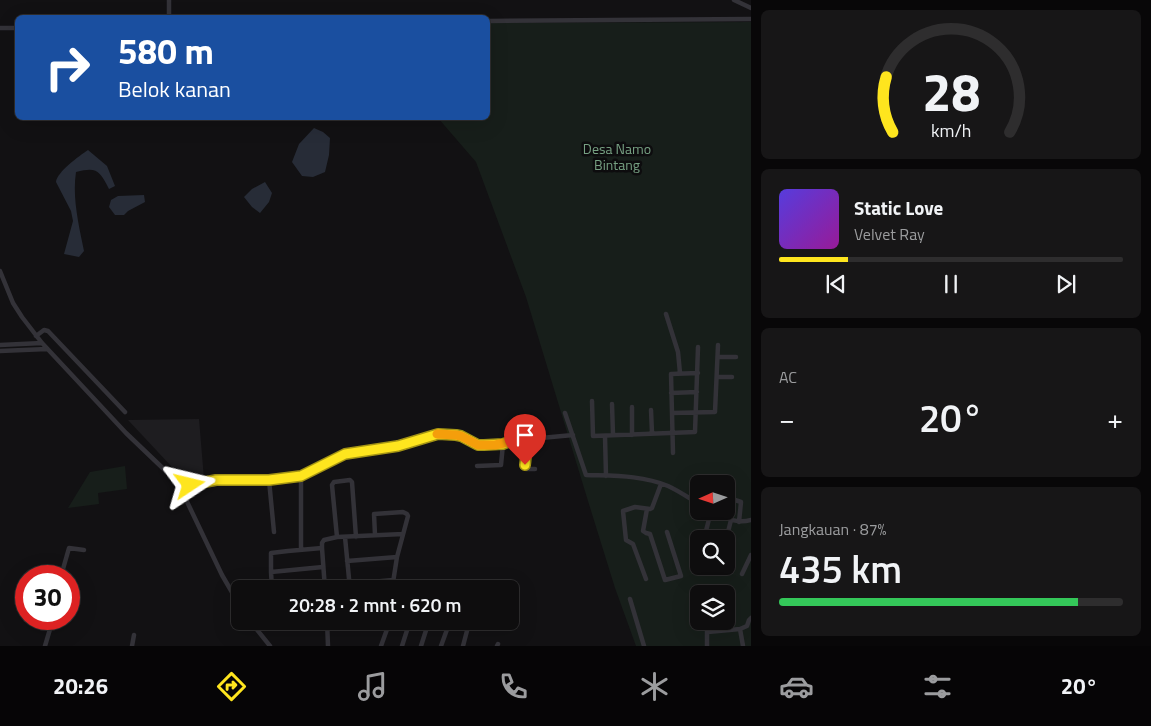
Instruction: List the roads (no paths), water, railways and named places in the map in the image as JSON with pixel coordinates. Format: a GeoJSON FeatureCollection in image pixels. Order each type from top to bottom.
{"type":"FeatureCollection","features":[{"type":"Feature","properties":{"kind":"street"},"geometry":{"type":"LineString","coordinates":[[169,0],[169,15]]}},
{"type":"Feature","properties":{"kind":"street"},"geometry":{"type":"LineString","coordinates":[[734,0],[751,8]]}},
{"type":"Feature","properties":{"kind":"street"},"geometry":{"type":"LineString","coordinates":[[490,21],[751,19]]}},
{"type":"Feature","properties":{"kind":"street"},"geometry":{"type":"LineString","coordinates":[[0,28],[15,28]]}},
{"type":"Feature","properties":{"kind":"street"},"geometry":{"type":"LineString","coordinates":[[0,271],[14,303],[36,336],[180,487],[231,590]]}},
{"type":"Feature","properties":{"kind":"street"},"geometry":{"type":"LineString","coordinates":[[666,314],[678,352],[680,373]]}},
{"type":"Feature","properties":{"kind":"street"},"geometry":{"type":"LineString","coordinates":[[36,336],[44,330],[48,331],[125,412]]}},
{"type":"Feature","properties":{"kind":"street"},"geometry":{"type":"LineString","coordinates":[[0,345],[42,343]]}},
{"type":"Feature","properties":{"kind":"street"},"geometry":{"type":"LineString","coordinates":[[672,413],[716,412],[718,345]]}},
{"type":"Feature","properties":{"kind":"street"},"geometry":{"type":"LineString","coordinates":[[592,401],[593,436],[695,432],[698,347]]}},
{"type":"Feature","properties":{"kind":"street"},"geometry":{"type":"LineString","coordinates":[[0,351],[47,349]]}},
{"type":"Feature","properties":{"kind":"street"},"geometry":{"type":"LineString","coordinates":[[718,358],[736,357]]}},
{"type":"Feature","properties":{"kind":"street"},"geometry":{"type":"LineString","coordinates":[[673,453],[671,374],[698,373]]}},
{"type":"Feature","properties":{"kind":"street"},"geometry":{"type":"LineString","coordinates":[[717,377],[732,377]]}},
{"type":"Feature","properties":{"kind":"street"},"geometry":{"type":"LineString","coordinates":[[671,393],[697,392]]}},
{"type":"Feature","properties":{"kind":"street"},"geometry":{"type":"LineString","coordinates":[[612,404],[613,435]]}},
{"type":"Feature","properties":{"kind":"street"},"geometry":{"type":"LineString","coordinates":[[632,407],[632,434]]}},
{"type":"Feature","properties":{"kind":"street"},"geometry":{"type":"LineString","coordinates":[[651,410],[652,434]]}},
{"type":"Feature","properties":{"kind":"street"},"geometry":{"type":"LineString","coordinates":[[565,413],[586,476],[626,476],[661,484],[690,499]]}},
{"type":"Feature","properties":{"kind":"street"},"geometry":{"type":"LineString","coordinates":[[180,487],[216,480],[269,480],[301,476],[345,454],[398,446],[438,434],[461,436],[478,445],[503,444],[517,439],[572,435]]}},
{"type":"Feature","properties":{"kind":"street"},"geometry":{"type":"LineString","coordinates":[[605,436],[606,476]]}},
{"type":"Feature","properties":{"kind":"street"},"geometry":{"type":"LineString","coordinates":[[528,439],[525,467],[535,470]]}},
{"type":"Feature","properties":{"kind":"street"},"geometry":{"type":"LineString","coordinates":[[477,466],[501,465],[503,444]]}},
{"type":"Feature","properties":{"kind":"street"},"geometry":{"type":"LineString","coordinates":[[301,476],[301,550]]}},
{"type":"Feature","properties":{"kind":"street"},"geometry":{"type":"LineString","coordinates":[[269,480],[274,532]]}},
{"type":"Feature","properties":{"kind":"street"},"geometry":{"type":"LineString","coordinates":[[337,537],[332,485],[334,482],[350,480],[352,482],[356,537]]}},
{"type":"Feature","properties":{"kind":"street"},"geometry":{"type":"LineString","coordinates":[[646,580],[633,544],[626,540],[623,511],[635,507],[652,508],[661,484]]}},
{"type":"Feature","properties":{"kind":"street"},"geometry":{"type":"LineString","coordinates":[[735,500],[741,502],[738,522]]}},
{"type":"Feature","properties":{"kind":"street"},"geometry":{"type":"LineString","coordinates":[[647,509],[643,531],[650,534],[665,580],[681,576],[668,532]]}},
{"type":"Feature","properties":{"kind":"street"},"geometry":{"type":"LineString","coordinates":[[375,535],[373,516],[376,514],[406,513],[408,516],[393,580]]}},
{"type":"Feature","properties":{"kind":"street"},"geometry":{"type":"LineString","coordinates":[[728,530],[730,520],[738,522],[751,520]]}},
{"type":"Feature","properties":{"kind":"street"},"geometry":{"type":"LineString","coordinates":[[324,580],[322,548],[324,540],[337,537],[403,534]]}},
{"type":"Feature","properties":{"kind":"street"},"geometry":{"type":"LineString","coordinates":[[345,537],[348,580]]}},
{"type":"Feature","properties":{"kind":"street"},"geometry":{"type":"LineString","coordinates":[[65,565],[70,548],[84,550]]}},
{"type":"Feature","properties":{"kind":"street"},"geometry":{"type":"LineString","coordinates":[[271,580],[271,553],[322,548]]}},
{"type":"Feature","properties":{"kind":"street"},"geometry":{"type":"LineString","coordinates":[[742,574],[751,555]]}},
{"type":"Feature","properties":{"kind":"street"},"geometry":{"type":"LineString","coordinates":[[347,561],[397,557]]}},
{"type":"Feature","properties":{"kind":"street"},"geometry":{"type":"LineString","coordinates":[[271,572],[323,567]]}},
{"type":"Feature","properties":{"kind":"street"},"geometry":{"type":"LineString","coordinates":[[630,599],[644,646]]}},
{"type":"Feature","properties":{"kind":"street"},"geometry":{"type":"LineString","coordinates":[[706,646],[708,632],[740,629],[746,627],[751,618]]}},
{"type":"Feature","properties":{"kind":"street"},"geometry":{"type":"LineString","coordinates":[[740,629],[743,646]]}},
{"type":"Feature","properties":{"kind":"street"},"geometry":{"type":"LineString","coordinates":[[45,646],[50,630]]}},
{"type":"Feature","properties":{"kind":"street"},"geometry":{"type":"LineString","coordinates":[[257,630],[270,646]]}},
{"type":"Feature","properties":{"kind":"street"},"geometry":{"type":"LineString","coordinates":[[327,630],[328,646]]}},
{"type":"Feature","properties":{"kind":"street"},"geometry":{"type":"LineString","coordinates":[[381,646],[387,630]]}},
{"type":"Feature","properties":{"kind":"street"},"geometry":{"type":"LineString","coordinates":[[402,646],[407,630]]}},
{"type":"Feature","properties":{"kind":"street"},"geometry":{"type":"LineString","coordinates":[[421,646],[426,630]]}},
{"type":"Feature","properties":{"kind":"street"},"geometry":{"type":"LineString","coordinates":[[441,646],[447,630]]}},
{"type":"Feature","properties":{"kind":"street"},"geometry":{"type":"LineString","coordinates":[[463,646],[467,630]]}},
{"type":"Feature","properties":{"kind":"street"},"geometry":{"type":"LineString","coordinates":[[132,646],[134,635]]}},
{"type":"Feature","properties":{"kind":"park label","name":"Desa Namo Bintang"},"geometry":{"type":"Point","coordinates":[617,156]}}]}
